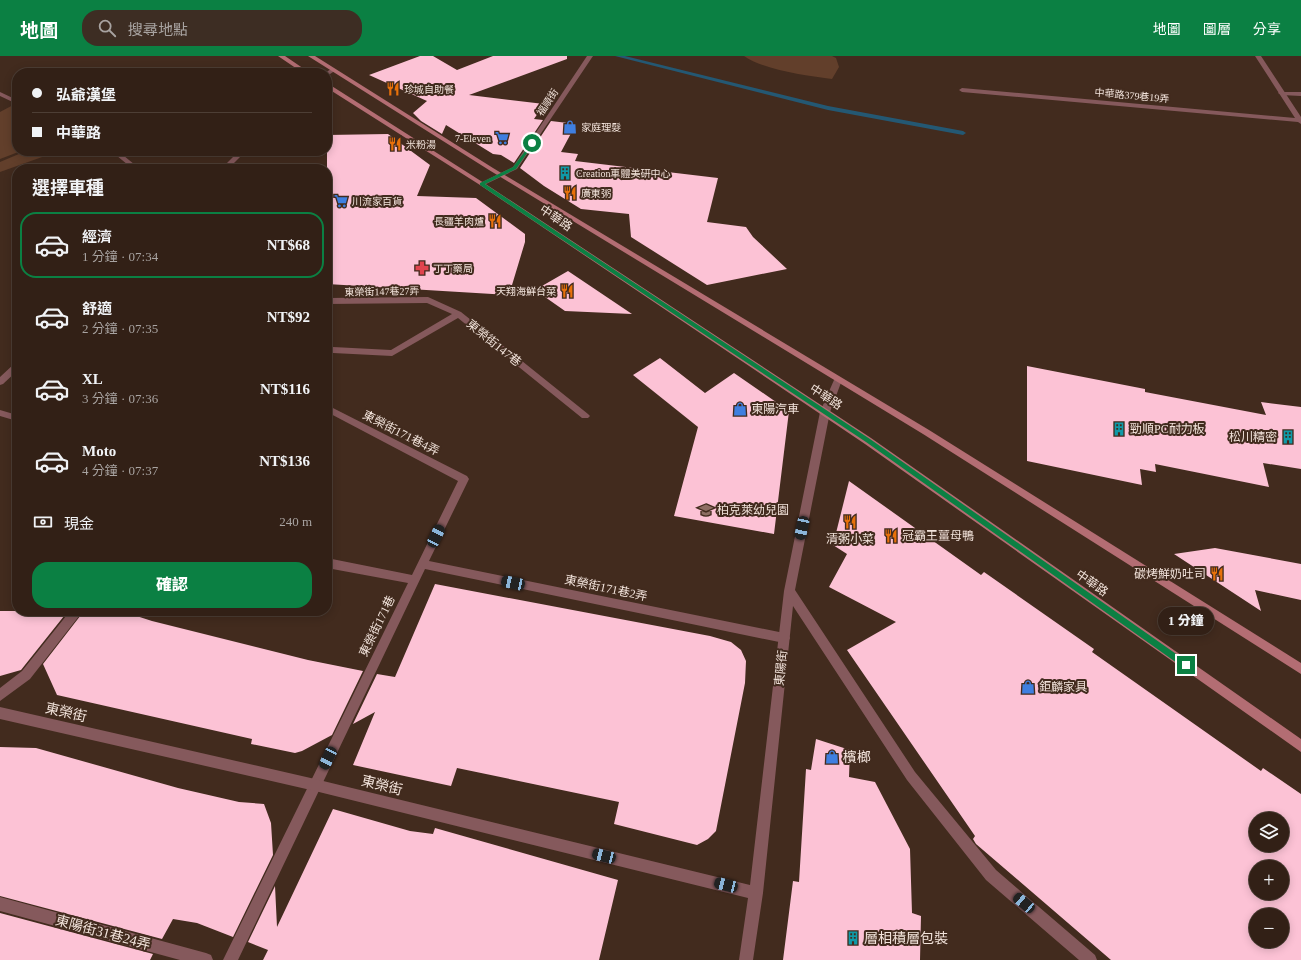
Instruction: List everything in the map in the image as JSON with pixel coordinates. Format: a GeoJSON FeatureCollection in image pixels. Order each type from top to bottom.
{"type":"FeatureCollection","features":[{"type":"Feature","properties":{"kind":"street"},"geometry":{"type":"LineString","coordinates":[[281,56],[299,68]]}},
{"type":"Feature","properties":{"kind":"street","name":"中華路"},"geometry":{"type":"LineString","coordinates":[[311,56],[325,68]]}},
{"type":"Feature","properties":{"kind":"street","name":"福順街"},"geometry":{"type":"LineString","coordinates":[[482,184],[515,168],[590,56]]}},
{"type":"Feature","properties":{"kind":"street"},"geometry":{"type":"LineString","coordinates":[[1258,56],[1300,121]]}},
{"type":"Feature","properties":{"kind":"street","name":"中華路"},"geometry":{"type":"LineString","coordinates":[[332,73],[926,432],[1301,669]]}},
{"type":"Feature","properties":{"kind":"street","name":"中華路"},"geometry":{"type":"LineString","coordinates":[[332,88],[482,184],[825,412],[1301,746]]}},
{"type":"Feature","properties":{"kind":"street","name":"中華路379巷19弄"},"geometry":{"type":"LineString","coordinates":[[962,90],[1300,121]]}},
{"type":"Feature","properties":{"kind":"street"},"geometry":{"type":"LineString","coordinates":[[1281,93],[1301,94]]}},
{"type":"Feature","properties":{"kind":"street"},"geometry":{"type":"LineString","coordinates":[[0,94],[12,100]]}},
{"type":"Feature","properties":{"kind":"street"},"geometry":{"type":"LineString","coordinates":[[120,156],[131,164]]}},
{"type":"Feature","properties":{"kind":"street"},"geometry":{"type":"LineString","coordinates":[[229,164],[238,156]]}},
{"type":"Feature","properties":{"kind":"street","name":"東榮街147巷27弄"},"geometry":{"type":"LineString","coordinates":[[332,301],[428,300],[458,314]]}},
{"type":"Feature","properties":{"kind":"street","name":"東榮街147巷"},"geometry":{"type":"LineString","coordinates":[[332,350],[392,353],[458,314],[585,416]]}},
{"type":"Feature","properties":{"kind":"street"},"geometry":{"type":"LineString","coordinates":[[0,382],[12,371]]}},
{"type":"Feature","properties":{"kind":"street","name":"東陽街"},"geometry":{"type":"LineString","coordinates":[[746,960],[756,892],[789,590],[825,412],[838,380]]}},
{"type":"Feature","properties":{"kind":"street","name":"東榮街171巷4弄"},"geometry":{"type":"LineString","coordinates":[[332,411],[464,479]]}},
{"type":"Feature","properties":{"kind":"street"},"geometry":{"type":"LineString","coordinates":[[0,413],[12,417]]}},
{"type":"Feature","properties":{"kind":"street","name":"東榮街171巷"},"geometry":{"type":"LineString","coordinates":[[230,960],[464,479]]}},
{"type":"Feature","properties":{"kind":"street"},"geometry":{"type":"LineString","coordinates":[[332,564],[415,580]]}},
{"type":"Feature","properties":{"kind":"street","name":"東榮街171巷2弄"},"geometry":{"type":"LineString","coordinates":[[422,564],[784,638]]}},
{"type":"Feature","properties":{"kind":"street"},"geometry":{"type":"LineString","coordinates":[[789,590],[911,776],[991,875],[1090,960]]}},
{"type":"Feature","properties":{"kind":"street"},"geometry":{"type":"LineString","coordinates":[[0,694],[26,676],[73,616]]}},
{"type":"Feature","properties":{"kind":"street","name":"東榮街"},"geometry":{"type":"LineString","coordinates":[[0,713],[314,785],[756,892]]}},
{"type":"Feature","properties":{"kind":"street","name":"東陽街31巷24弄"},"geometry":{"type":"LineString","coordinates":[[0,904],[206,960]]}},
{"type":"Feature","properties":{"kind":"shaded area"},"geometry":{"type":"Polygon","coordinates":[[[744,56],[832,56],[836,58],[839,67],[832,79],[774,69],[752,61],[744,56]]]}},
{"type":"Feature","properties":{"kind":"shaded area"},"geometry":{"type":"Polygon","coordinates":[[[12,106],[12,154],[0,159],[0,112],[12,106]]]}},
{"type":"Feature","properties":{"kind":"shaded area"},"geometry":{"type":"Polygon","coordinates":[[[14,156],[45,156],[22,164],[12,164],[12,168],[0,172],[0,162],[14,156]]]}},
{"type":"Feature","properties":{"kind":"building"},"geometry":{"type":"Polygon","coordinates":[[[420,56],[433,56],[457,70],[493,56],[567,56],[567,59],[469,95],[544,104],[534,119],[543,120],[514,163],[501,155],[493,154],[446,125],[442,134],[421,121],[413,113],[427,101],[369,75],[420,56]]]}},
{"type":"Feature","properties":{"kind":"building"},"geometry":{"type":"Polygon","coordinates":[[[551,121],[576,124],[561,152],[578,154],[575,161],[718,178],[707,222],[746,227],[753,237],[787,269],[707,285],[631,237],[629,214],[581,209],[544,186],[520,168],[551,121]]]}},
{"type":"Feature","properties":{"kind":"building"},"geometry":{"type":"Polygon","coordinates":[[[388,134],[430,165],[417,196],[476,198],[525,234],[525,242],[509,295],[332,284],[332,164],[327,164],[327,156],[332,156],[332,135],[388,134]]]}},
{"type":"Feature","properties":{"kind":"building","name":"天翔海鮮台菜"},"geometry":{"type":"Polygon","coordinates":[[[568,271],[632,314],[565,311],[535,290],[568,271]]]}},
{"type":"Feature","properties":{"kind":"building"},"geometry":{"type":"Polygon","coordinates":[[[660,358],[705,393],[734,373],[789,411],[774,534],[674,516],[698,427],[633,375],[660,358]]]}},
{"type":"Feature","properties":{"kind":"building"},"geometry":{"type":"Polygon","coordinates":[[[1027,366],[1145,389],[1145,392],[1266,415],[1261,402],[1301,407],[1301,469],[1263,463],[1269,487],[1155,464],[1156,472],[1140,469],[1142,485],[1027,461],[1027,366]]]}},
{"type":"Feature","properties":{"kind":"building"},"geometry":{"type":"Polygon","coordinates":[[[849,481],[981,575],[984,572],[1094,649],[1092,652],[1261,771],[1263,768],[1301,794],[1301,960],[1111,960],[976,844],[973,839],[975,836],[847,650],[896,622],[829,587],[847,554],[833,545],[849,481]]]}},
{"type":"Feature","properties":{"kind":"building"},"geometry":{"type":"Polygon","coordinates":[[[1215,548],[1301,564],[1301,600],[1255,590],[1261,611],[1174,554],[1215,548]]]}},
{"type":"Feature","properties":{"kind":"building"},"geometry":{"type":"Polygon","coordinates":[[[435,584],[710,636],[731,642],[741,650],[746,661],[745,683],[716,831],[708,839],[697,845],[614,824],[619,802],[457,768],[451,786],[353,765],[375,712],[353,724],[377,674],[395,677],[435,584]]]}},
{"type":"Feature","properties":{"kind":"building"},"geometry":{"type":"Polygon","coordinates":[[[0,611],[12,611],[12,616],[64,616],[21,670],[0,676],[0,611]]]}},
{"type":"Feature","properties":{"kind":"building"},"geometry":{"type":"Polygon","coordinates":[[[80,616],[136,616],[308,660],[363,671],[332,735],[302,751],[295,753],[251,744],[252,739],[57,695],[43,664],[80,616]]]}},
{"type":"Feature","properties":{"kind":"building"},"geometry":{"type":"Polygon","coordinates":[[[816,739],[850,750],[849,777],[875,782],[910,849],[912,913],[921,916],[920,960],[783,960],[793,881],[799,882],[806,769],[811,770],[816,739]]]}},
{"type":"Feature","properties":{"kind":"building"},"geometry":{"type":"Polygon","coordinates":[[[0,747],[36,748],[178,788],[239,802],[264,804],[271,823],[273,855],[233,937],[197,923],[173,919],[162,939],[0,896],[0,747]]]}},
{"type":"Feature","properties":{"kind":"building"},"geometry":{"type":"Polygon","coordinates":[[[333,809],[410,831],[433,834],[435,828],[618,880],[599,960],[263,960],[268,950],[248,942],[275,886],[277,927],[333,809]]]}},
{"type":"Feature","properties":{"kind":"building"},"geometry":{"type":"Polygon","coordinates":[[[0,913],[153,954],[150,960],[0,960],[0,913]]]}},
{"type":"Feature","properties":{"kind":"waterway"},"geometry":{"type":"LineString","coordinates":[[618,56],[828,108],[963,133]]}},
{"type":"Feature","properties":{"kind":"place","name":"珍城自助餐"},"geometry":{"type":"Point","coordinates":[393,89]}},
{"type":"Feature","properties":{"kind":"place","name":"家庭理髮"},"geometry":{"type":"Point","coordinates":[570,127]}},
{"type":"Feature","properties":{"kind":"place","name":"7-Eleven"},"geometry":{"type":"Point","coordinates":[502,138]}},
{"type":"Feature","properties":{"kind":"place","name":"米粉湯"},"geometry":{"type":"Point","coordinates":[395,144]}},
{"type":"Feature","properties":{"kind":"place","name":"Creation車體美研中心"},"geometry":{"type":"Point","coordinates":[565,173]}},
{"type":"Feature","properties":{"kind":"place","name":"廣東粥"},"geometry":{"type":"Point","coordinates":[570,193]}},
{"type":"Feature","properties":{"kind":"place","name":"川流家百貨"},"geometry":{"type":"Point","coordinates":[341,201]}},
{"type":"Feature","properties":{"kind":"place","name":"長疆羊肉爐"},"geometry":{"type":"Point","coordinates":[495,221]}},
{"type":"Feature","properties":{"kind":"place","name":"丁丁藥局"},"geometry":{"type":"Point","coordinates":[422,268]}},
{"type":"Feature","properties":{"kind":"place","name":"天翔海鮮台菜"},"geometry":{"type":"Point","coordinates":[567,291]}},
{"type":"Feature","properties":{"kind":"place","name":"東陽汽車"},"geometry":{"type":"Point","coordinates":[740,409]}},
{"type":"Feature","properties":{"kind":"place","name":"勁順PC耐力板"},"geometry":{"type":"Point","coordinates":[1119,429]}},
{"type":"Feature","properties":{"kind":"place","name":"松川精密"},"geometry":{"type":"Point","coordinates":[1288,437]}},
{"type":"Feature","properties":{"kind":"place","name":"柏克萊幼兒園"},"geometry":{"type":"Point","coordinates":[706,510]}},
{"type":"Feature","properties":{"kind":"place","name":"清粥小菜"},"geometry":{"type":"Point","coordinates":[850,522]}},
{"type":"Feature","properties":{"kind":"place","name":"冠霸王薑母鴨"},"geometry":{"type":"Point","coordinates":[891,536]}},
{"type":"Feature","properties":{"kind":"place","name":"碳烤鮮奶吐司"},"geometry":{"type":"Point","coordinates":[1217,574]}},
{"type":"Feature","properties":{"kind":"place","name":"鉅麟家具"},"geometry":{"type":"Point","coordinates":[1028,687]}},
{"type":"Feature","properties":{"kind":"place","name":"檳榔"},"geometry":{"type":"Point","coordinates":[832,757]}},
{"type":"Feature","properties":{"kind":"place","name":"層相積層包裝"},"geometry":{"type":"Point","coordinates":[853,938]}},
{"type":"Feature","properties":{"kind":"route"},"geometry":{"type":"LineString","coordinates":[[532,143],[515,168],[482,184],[868,441],[1186,665]]}}]}
